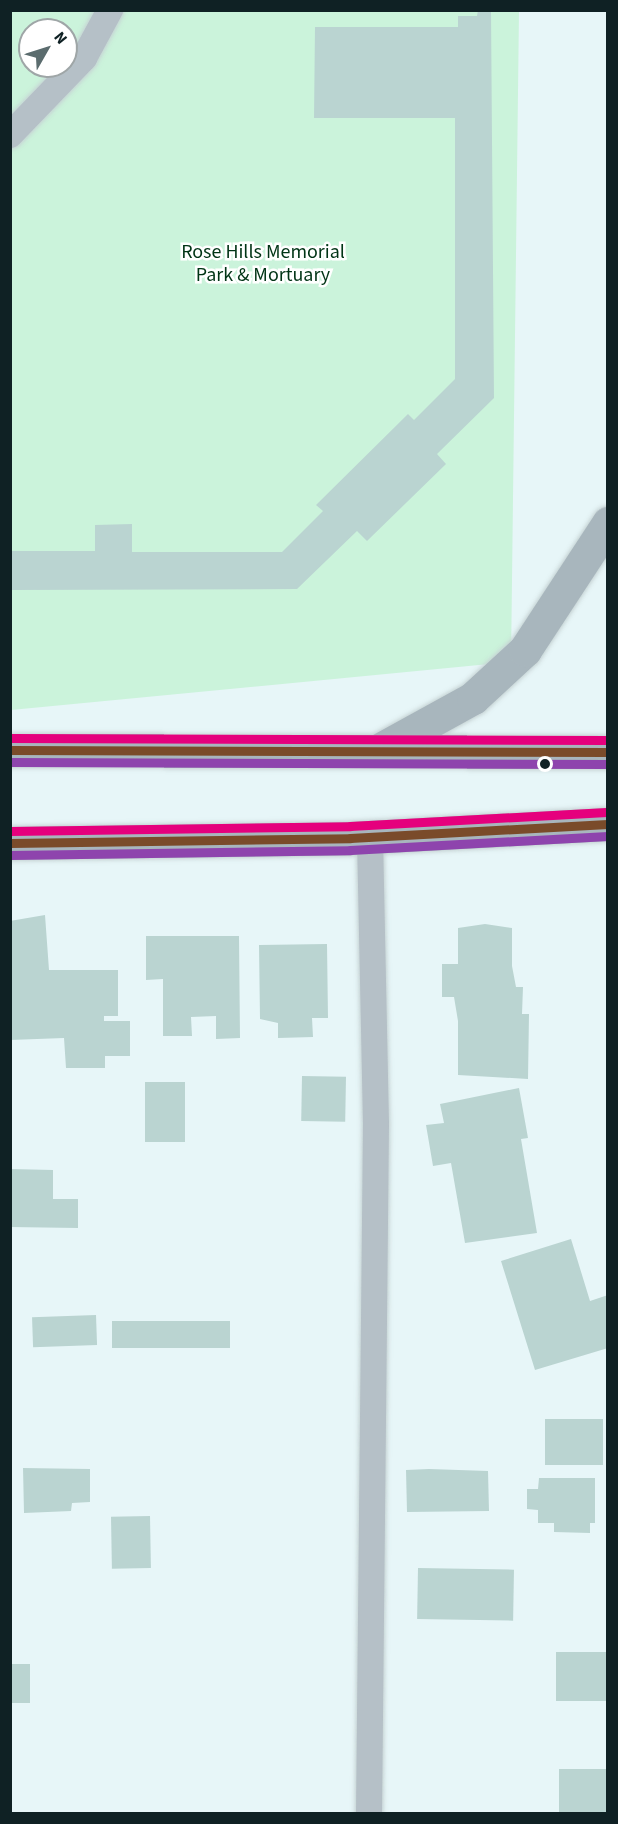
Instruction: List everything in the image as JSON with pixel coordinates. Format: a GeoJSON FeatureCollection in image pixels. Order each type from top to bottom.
{"type":"FeatureCollection","features":[{"type":"Feature","properties":{"kind":"main road"},"geometry":{"type":"LineString","coordinates":[[375,752],[473,698],[525,650],[608,523]]}},
{"type":"Feature","properties":{"kind":"main road"},"geometry":{"type":"LineString","coordinates":[[10,750],[608,752]]}},
{"type":"Feature","properties":{"kind":"main road"},"geometry":{"type":"LineString","coordinates":[[10,843],[370,837],[608,824]]}},
{"type":"Feature","properties":{"kind":"lane"},"geometry":{"type":"LineString","coordinates":[[10,135],[84,58],[110,10]]}},
{"type":"Feature","properties":{"kind":"lane"},"geometry":{"type":"LineString","coordinates":[[369,1814],[376,1124],[370,837]]}},
{"type":"Feature","properties":{"kind":"green space","name":"Rose Hills Memorial Park & Mortuary"},"geometry":{"type":"Polygon","coordinates":[[[11,11],[519,11],[511,662],[11,710],[11,11]]]}},
{"type":"Feature","properties":{"kind":"building"},"geometry":{"type":"Polygon","coordinates":[[[478,10],[491,10],[494,398],[437,454],[446,464],[367,541],[357,531],[297,589],[10,590],[10,551],[95,551],[95,525],[132,524],[132,552],[282,552],[323,511],[316,505],[408,414],[414,420],[455,379],[455,118],[314,118],[315,27],[458,27],[458,16],[477,16],[478,10]]]}},
{"type":"Feature","properties":{"kind":"building"},"geometry":{"type":"Polygon","coordinates":[[[45,915],[49,970],[118,970],[118,1016],[104,1016],[104,1021],[130,1021],[130,1056],[105,1056],[105,1068],[66,1068],[64,1038],[10,1040],[10,921],[45,915]]]}},
{"type":"Feature","properties":{"kind":"building"},"geometry":{"type":"Polygon","coordinates":[[[485,924],[512,928],[512,966],[516,987],[523,987],[522,1014],[529,1014],[528,1079],[458,1075],[458,1021],[454,997],[442,997],[442,964],[458,964],[458,928],[485,924]]]}},
{"type":"Feature","properties":{"kind":"building"},"geometry":{"type":"Polygon","coordinates":[[[146,936],[239,936],[240,1038],[216,1039],[216,1016],[191,1017],[192,1036],[163,1036],[163,979],[146,980],[146,936]]]}},
{"type":"Feature","properties":{"kind":"building"},"geometry":{"type":"Polygon","coordinates":[[[327,944],[328,1018],[312,1018],[313,1037],[278,1038],[278,1023],[260,1019],[259,945],[327,944]]]}},
{"type":"Feature","properties":{"kind":"building"},"geometry":{"type":"Polygon","coordinates":[[[302,1076],[346,1077],[345,1122],[301,1121],[302,1076]]]}},
{"type":"Feature","properties":{"kind":"building"},"geometry":{"type":"Polygon","coordinates":[[[145,1082],[185,1082],[185,1142],[145,1142],[145,1082]]]}},
{"type":"Feature","properties":{"kind":"building"},"geometry":{"type":"Polygon","coordinates":[[[519,1088],[528,1138],[521,1139],[537,1233],[465,1243],[451,1163],[433,1166],[426,1125],[444,1123],[440,1104],[519,1088]]]}},
{"type":"Feature","properties":{"kind":"building"},"geometry":{"type":"Polygon","coordinates":[[[10,1169],[53,1170],[53,1199],[78,1199],[78,1228],[10,1227],[10,1169]]]}},
{"type":"Feature","properties":{"kind":"building"},"geometry":{"type":"Polygon","coordinates":[[[571,1239],[590,1301],[608,1295],[608,1348],[535,1370],[501,1261],[571,1239]]]}},
{"type":"Feature","properties":{"kind":"building"},"geometry":{"type":"Polygon","coordinates":[[[96,1315],[97,1345],[33,1347],[32,1317],[96,1315]]]}},
{"type":"Feature","properties":{"kind":"building"},"geometry":{"type":"Polygon","coordinates":[[[112,1321],[230,1321],[230,1348],[112,1348],[112,1321]]]}},
{"type":"Feature","properties":{"kind":"building"},"geometry":{"type":"Polygon","coordinates":[[[545,1419],[603,1419],[603,1465],[545,1465],[545,1419]]]}},
{"type":"Feature","properties":{"kind":"building"},"geometry":{"type":"Polygon","coordinates":[[[23,1468],[90,1469],[90,1502],[72,1503],[71,1511],[24,1513],[23,1468]]]}},
{"type":"Feature","properties":{"kind":"building"},"geometry":{"type":"Polygon","coordinates":[[[406,1470],[488,1471],[489,1511],[407,1512],[406,1470]]]}},
{"type":"Feature","properties":{"kind":"building"},"geometry":{"type":"Polygon","coordinates":[[[539,1478],[595,1478],[595,1523],[590,1523],[590,1533],[554,1532],[554,1523],[538,1523],[538,1510],[527,1509],[527,1489],[538,1489],[539,1478]]]}},
{"type":"Feature","properties":{"kind":"building"},"geometry":{"type":"Polygon","coordinates":[[[150,1516],[151,1568],[112,1569],[111,1517],[150,1516]]]}},
{"type":"Feature","properties":{"kind":"building"},"geometry":{"type":"Polygon","coordinates":[[[418,1568],[514,1570],[513,1621],[417,1619],[418,1568]]]}},
{"type":"Feature","properties":{"kind":"building"},"geometry":{"type":"Polygon","coordinates":[[[556,1652],[608,1652],[608,1701],[556,1701],[556,1652]]]}},
{"type":"Feature","properties":{"kind":"building"},"geometry":{"type":"Polygon","coordinates":[[[10,1664],[30,1664],[30,1703],[10,1703],[10,1664]]]}},
{"type":"Feature","properties":{"kind":"building"},"geometry":{"type":"Polygon","coordinates":[[[559,1769],[608,1769],[608,1814],[559,1814],[559,1769]]]}},
{"type":"Feature","properties":{"kind":"transit line"},"geometry":{"type":"LineString","coordinates":[[10,738],[608,740]]}},
{"type":"Feature","properties":{"kind":"transit line"},"geometry":{"type":"LineString","coordinates":[[10,750],[608,752]]}},
{"type":"Feature","properties":{"kind":"transit line"},"geometry":{"type":"LineString","coordinates":[[10,762],[608,764]]}},
{"type":"Feature","properties":{"kind":"transit line"},"geometry":{"type":"LineString","coordinates":[[10,831],[350,826],[607,812]]}},
{"type":"Feature","properties":{"kind":"transit line"},"geometry":{"type":"LineString","coordinates":[[10,843],[350,838],[608,824]]}},
{"type":"Feature","properties":{"kind":"transit line"},"geometry":{"type":"LineString","coordinates":[[10,855],[350,850],[608,836]]}}]}
